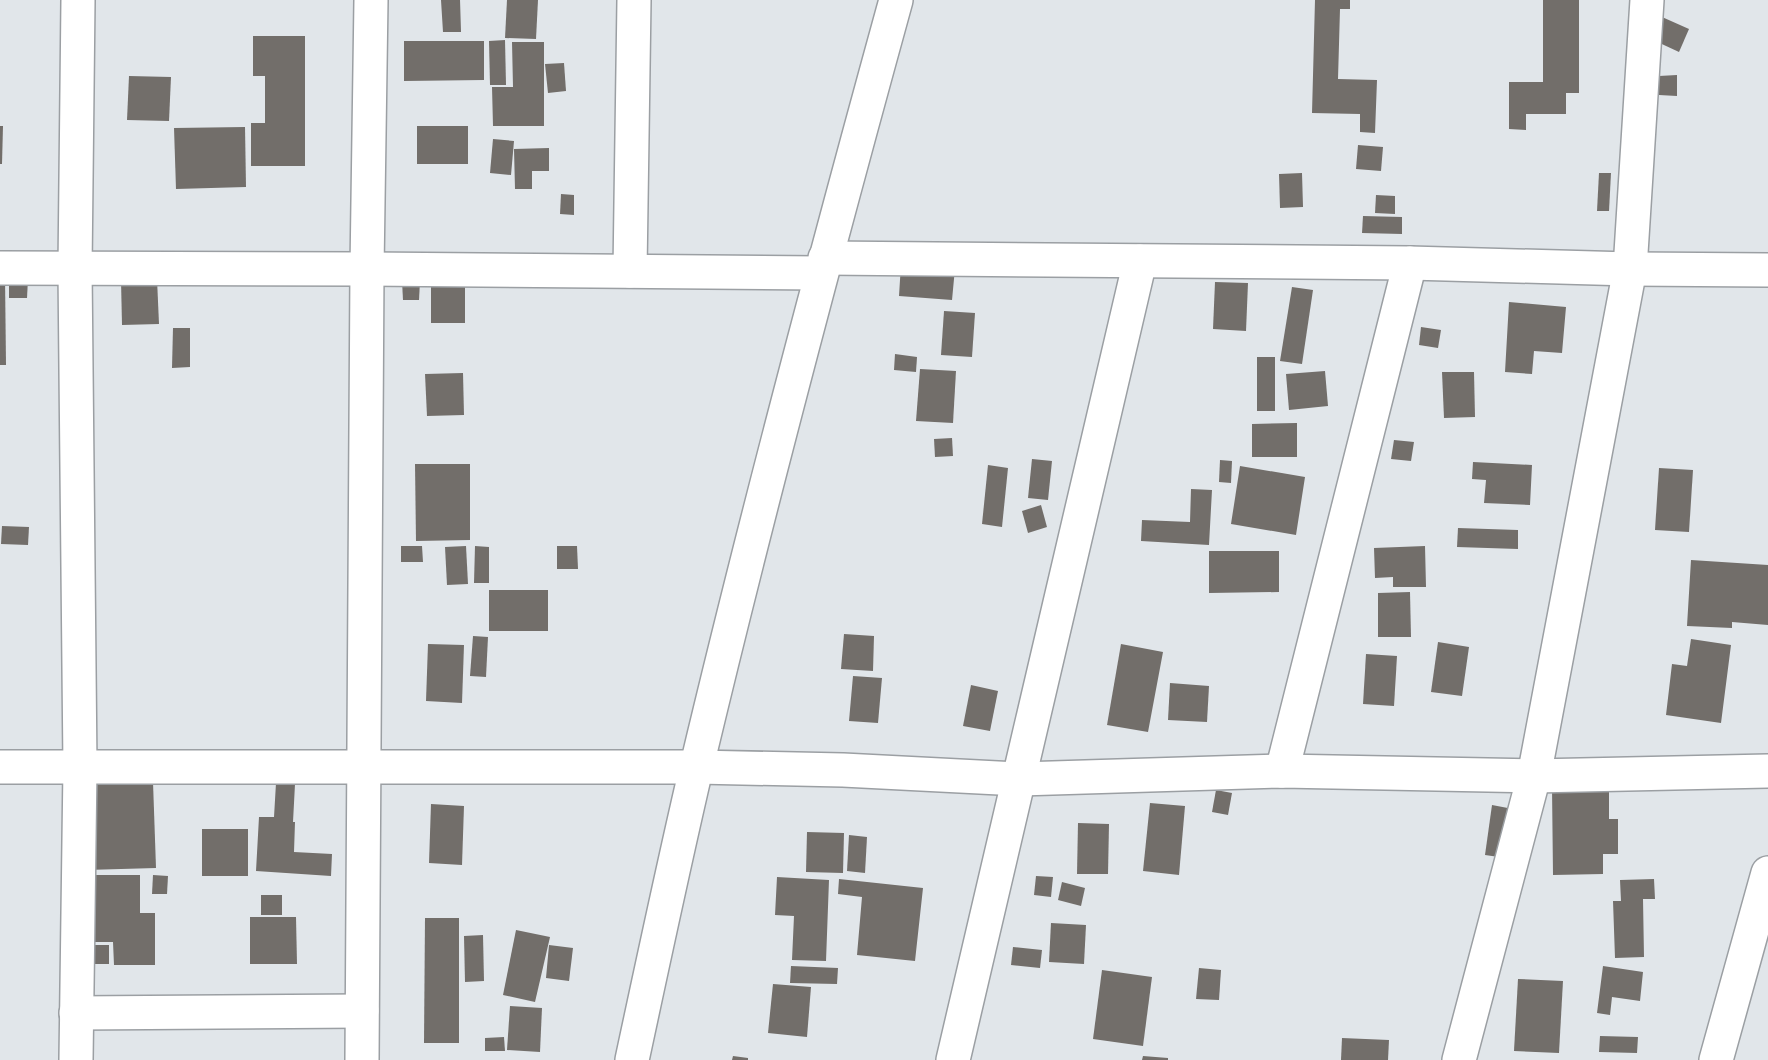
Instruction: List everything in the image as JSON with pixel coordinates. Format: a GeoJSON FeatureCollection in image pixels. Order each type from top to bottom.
{"type":"FeatureCollection","features":[{"type":"Feature","properties":{"kind":"street"},"geometry":{"type":"LineString","coordinates":[[76,1060],[80,767],[75,269],[78,0]]}},
{"type":"Feature","properties":{"kind":"street"},"geometry":{"type":"LineString","coordinates":[[362,1060],[371,0]]}},
{"type":"Feature","properties":{"kind":"street"},"geometry":{"type":"LineString","coordinates":[[630,271],[634,0]]}},
{"type":"Feature","properties":{"kind":"street"},"geometry":{"type":"LineString","coordinates":[[632,1060],[697,766],[823,266],[896,0]]}},
{"type":"Feature","properties":{"kind":"street"},"geometry":{"type":"LineString","coordinates":[[1459,1060],[1534,777],[1630,269],[1647,0]]}},
{"type":"Feature","properties":{"kind":"street"},"geometry":{"type":"LineString","coordinates":[[0,268],[630,271],[1140,261],[1410,263],[1768,270]]}},
{"type":"Feature","properties":{"kind":"street"},"geometry":{"type":"LineString","coordinates":[[953,1060],[1140,261]]}},
{"type":"Feature","properties":{"kind":"street"},"geometry":{"type":"LineString","coordinates":[[1282,771],[1410,263]]}},
{"type":"Feature","properties":{"kind":"street"},"geometry":{"type":"LineString","coordinates":[[0,766],[697,766],[1020,779],[1282,771],[1534,777],[1768,771]]}},
{"type":"Feature","properties":{"kind":"street"},"geometry":{"type":"LineString","coordinates":[[1716,1060],[1768,873]]}},
{"type":"Feature","properties":{"kind":"street"},"geometry":{"type":"LineString","coordinates":[[76,1013],[362,1011]]}},
{"type":"Feature","properties":{"kind":"building"},"geometry":{"type":"Polygon","coordinates":[[[441,0],[460,0],[461,32],[443,32],[441,0]]]}},
{"type":"Feature","properties":{"kind":"building"},"geometry":{"type":"Polygon","coordinates":[[[507,0],[538,0],[536,39],[505,38],[507,0]]]}},
{"type":"Feature","properties":{"kind":"building"},"geometry":{"type":"Polygon","coordinates":[[[1315,0],[1350,0],[1350,9],[1340,9],[1338,79],[1377,80],[1375,133],[1360,132],[1360,114],[1312,113],[1315,0]]]}},
{"type":"Feature","properties":{"kind":"building"},"geometry":{"type":"Polygon","coordinates":[[[1543,0],[1579,0],[1579,93],[1566,93],[1566,114],[1526,114],[1526,130],[1509,129],[1509,82],[1543,82],[1543,0]]]}},
{"type":"Feature","properties":{"kind":"building"},"geometry":{"type":"Polygon","coordinates":[[[1662,17],[1689,29],[1679,52],[1651,39],[1662,17]]]}},
{"type":"Feature","properties":{"kind":"building"},"geometry":{"type":"Polygon","coordinates":[[[253,36],[305,36],[305,166],[251,166],[251,123],[265,123],[265,76],[253,76],[253,36]]]}},
{"type":"Feature","properties":{"kind":"building"},"geometry":{"type":"Polygon","coordinates":[[[505,40],[506,85],[490,85],[489,41],[505,40]]]}},
{"type":"Feature","properties":{"kind":"building"},"geometry":{"type":"Polygon","coordinates":[[[404,41],[484,41],[484,80],[404,81],[404,41]]]}},
{"type":"Feature","properties":{"kind":"building"},"geometry":{"type":"Polygon","coordinates":[[[512,42],[544,42],[544,126],[493,126],[492,87],[513,87],[512,42]]]}},
{"type":"Feature","properties":{"kind":"building"},"geometry":{"type":"Polygon","coordinates":[[[564,63],[566,91],[548,93],[545,64],[564,63]]]}},
{"type":"Feature","properties":{"kind":"building"},"geometry":{"type":"Polygon","coordinates":[[[1677,75],[1677,96],[1659,95],[1659,76],[1677,75]]]}},
{"type":"Feature","properties":{"kind":"building"},"geometry":{"type":"Polygon","coordinates":[[[129,76],[171,77],[169,121],[127,120],[129,76]]]}},
{"type":"Feature","properties":{"kind":"building"},"geometry":{"type":"Polygon","coordinates":[[[0,126],[3,126],[2,164],[0,164],[0,126]]]}},
{"type":"Feature","properties":{"kind":"building"},"geometry":{"type":"Polygon","coordinates":[[[417,126],[468,126],[468,164],[417,164],[417,126]]]}},
{"type":"Feature","properties":{"kind":"building"},"geometry":{"type":"Polygon","coordinates":[[[245,127],[246,187],[176,189],[174,128],[245,127]]]}},
{"type":"Feature","properties":{"kind":"building"},"geometry":{"type":"Polygon","coordinates":[[[493,139],[514,141],[511,175],[490,173],[493,139]]]}},
{"type":"Feature","properties":{"kind":"building"},"geometry":{"type":"Polygon","coordinates":[[[1358,145],[1383,147],[1381,171],[1356,169],[1358,145]]]}},
{"type":"Feature","properties":{"kind":"building"},"geometry":{"type":"Polygon","coordinates":[[[549,148],[549,171],[532,171],[532,189],[515,189],[514,149],[549,148]]]}},
{"type":"Feature","properties":{"kind":"building"},"geometry":{"type":"Polygon","coordinates":[[[1302,173],[1303,207],[1280,208],[1279,174],[1302,173]]]}},
{"type":"Feature","properties":{"kind":"building"},"geometry":{"type":"Polygon","coordinates":[[[1599,173],[1611,173],[1609,211],[1597,211],[1599,173]]]}},
{"type":"Feature","properties":{"kind":"building"},"geometry":{"type":"Polygon","coordinates":[[[561,194],[574,195],[574,215],[560,214],[561,194]]]}},
{"type":"Feature","properties":{"kind":"building"},"geometry":{"type":"Polygon","coordinates":[[[1376,195],[1395,196],[1395,214],[1375,213],[1376,195]]]}},
{"type":"Feature","properties":{"kind":"building"},"geometry":{"type":"Polygon","coordinates":[[[1363,216],[1402,217],[1402,234],[1362,233],[1363,216]]]}},
{"type":"Feature","properties":{"kind":"building"},"geometry":{"type":"Polygon","coordinates":[[[901,264],[955,268],[952,300],[899,296],[901,264]]]}},
{"type":"Feature","properties":{"kind":"building"},"geometry":{"type":"Polygon","coordinates":[[[0,277],[5,277],[6,365],[0,365],[0,277]]]}},
{"type":"Feature","properties":{"kind":"building"},"geometry":{"type":"Polygon","coordinates":[[[9,279],[28,279],[27,298],[9,298],[9,279]]]}},
{"type":"Feature","properties":{"kind":"building"},"geometry":{"type":"Polygon","coordinates":[[[157,279],[159,324],[122,325],[121,280],[157,279]]]}},
{"type":"Feature","properties":{"kind":"building"},"geometry":{"type":"Polygon","coordinates":[[[431,280],[465,280],[465,323],[431,323],[431,280]]]}},
{"type":"Feature","properties":{"kind":"building"},"geometry":{"type":"Polygon","coordinates":[[[402,281],[420,281],[419,300],[403,300],[402,281]]]}},
{"type":"Feature","properties":{"kind":"building"},"geometry":{"type":"Polygon","coordinates":[[[1215,282],[1248,283],[1246,331],[1213,329],[1215,282]]]}},
{"type":"Feature","properties":{"kind":"building"},"geometry":{"type":"Polygon","coordinates":[[[1292,287],[1313,290],[1302,364],[1280,361],[1292,287]]]}},
{"type":"Feature","properties":{"kind":"building"},"geometry":{"type":"Polygon","coordinates":[[[1509,302],[1566,307],[1562,353],[1534,351],[1532,374],[1505,372],[1509,302]]]}},
{"type":"Feature","properties":{"kind":"building"},"geometry":{"type":"Polygon","coordinates":[[[944,311],[975,313],[972,357],[941,355],[944,311]]]}},
{"type":"Feature","properties":{"kind":"building"},"geometry":{"type":"Polygon","coordinates":[[[1421,327],[1441,330],[1438,348],[1419,345],[1421,327]]]}},
{"type":"Feature","properties":{"kind":"building"},"geometry":{"type":"Polygon","coordinates":[[[173,328],[190,328],[190,367],[172,368],[173,328]]]}},
{"type":"Feature","properties":{"kind":"building"},"geometry":{"type":"Polygon","coordinates":[[[895,354],[917,357],[916,372],[894,370],[895,354]]]}},
{"type":"Feature","properties":{"kind":"building"},"geometry":{"type":"Polygon","coordinates":[[[1257,357],[1275,357],[1275,411],[1257,411],[1257,357]]]}},
{"type":"Feature","properties":{"kind":"building"},"geometry":{"type":"Polygon","coordinates":[[[920,369],[956,371],[953,423],[916,421],[920,369]]]}},
{"type":"Feature","properties":{"kind":"building"},"geometry":{"type":"Polygon","coordinates":[[[1325,371],[1328,406],[1289,410],[1286,374],[1325,371]]]}},
{"type":"Feature","properties":{"kind":"building"},"geometry":{"type":"Polygon","coordinates":[[[1442,372],[1474,372],[1475,417],[1444,418],[1442,372]]]}},
{"type":"Feature","properties":{"kind":"building"},"geometry":{"type":"Polygon","coordinates":[[[463,373],[464,415],[427,416],[425,374],[463,373]]]}},
{"type":"Feature","properties":{"kind":"building"},"geometry":{"type":"Polygon","coordinates":[[[1297,423],[1297,457],[1252,457],[1252,424],[1297,423]]]}},
{"type":"Feature","properties":{"kind":"building"},"geometry":{"type":"Polygon","coordinates":[[[952,438],[953,456],[935,457],[934,439],[952,438]]]}},
{"type":"Feature","properties":{"kind":"building"},"geometry":{"type":"Polygon","coordinates":[[[1394,440],[1414,442],[1411,461],[1391,459],[1394,440]]]}},
{"type":"Feature","properties":{"kind":"building"},"geometry":{"type":"Polygon","coordinates":[[[1032,459],[1052,461],[1048,500],[1028,498],[1032,459]]]}},
{"type":"Feature","properties":{"kind":"building"},"geometry":{"type":"Polygon","coordinates":[[[1220,460],[1232,461],[1231,483],[1219,482],[1220,460]]]}},
{"type":"Feature","properties":{"kind":"building"},"geometry":{"type":"Polygon","coordinates":[[[1473,462],[1532,465],[1530,505],[1484,503],[1486,480],[1472,479],[1473,462]]]}},
{"type":"Feature","properties":{"kind":"building"},"geometry":{"type":"Polygon","coordinates":[[[415,464],[470,464],[470,540],[416,541],[415,464]]]}},
{"type":"Feature","properties":{"kind":"building"},"geometry":{"type":"Polygon","coordinates":[[[988,465],[1008,468],[1002,527],[982,524],[988,465]]]}},
{"type":"Feature","properties":{"kind":"building"},"geometry":{"type":"Polygon","coordinates":[[[1240,466],[1305,477],[1296,535],[1231,524],[1240,466]]]}},
{"type":"Feature","properties":{"kind":"building"},"geometry":{"type":"Polygon","coordinates":[[[1659,468],[1693,470],[1689,532],[1655,530],[1659,468]]]}},
{"type":"Feature","properties":{"kind":"building"},"geometry":{"type":"Polygon","coordinates":[[[1191,489],[1212,490],[1209,545],[1141,541],[1142,520],[1190,522],[1191,489]]]}},
{"type":"Feature","properties":{"kind":"building"},"geometry":{"type":"Polygon","coordinates":[[[1041,505],[1047,527],[1028,533],[1022,511],[1041,505]]]}},
{"type":"Feature","properties":{"kind":"building"},"geometry":{"type":"Polygon","coordinates":[[[2,526],[29,527],[28,545],[1,544],[2,526]]]}},
{"type":"Feature","properties":{"kind":"building"},"geometry":{"type":"Polygon","coordinates":[[[1458,528],[1518,530],[1518,549],[1457,547],[1458,528]]]}},
{"type":"Feature","properties":{"kind":"building"},"geometry":{"type":"Polygon","coordinates":[[[401,546],[422,546],[423,562],[401,562],[401,546]]]}},
{"type":"Feature","properties":{"kind":"building"},"geometry":{"type":"Polygon","coordinates":[[[466,546],[468,584],[447,585],[445,547],[466,546]]]}},
{"type":"Feature","properties":{"kind":"building"},"geometry":{"type":"Polygon","coordinates":[[[475,546],[489,547],[489,583],[474,583],[475,546]]]}},
{"type":"Feature","properties":{"kind":"building"},"geometry":{"type":"Polygon","coordinates":[[[557,546],[577,546],[578,569],[557,569],[557,546]]]}},
{"type":"Feature","properties":{"kind":"building"},"geometry":{"type":"Polygon","coordinates":[[[1425,546],[1426,587],[1393,587],[1393,577],[1375,578],[1374,548],[1425,546]]]}},
{"type":"Feature","properties":{"kind":"building"},"geometry":{"type":"Polygon","coordinates":[[[1209,551],[1279,551],[1279,592],[1209,593],[1209,551]]]}},
{"type":"Feature","properties":{"kind":"building"},"geometry":{"type":"Polygon","coordinates":[[[1691,560],[1768,565],[1768,625],[1732,622],[1732,628],[1687,626],[1691,560]]]}},
{"type":"Feature","properties":{"kind":"building"},"geometry":{"type":"Polygon","coordinates":[[[489,590],[548,590],[548,631],[489,631],[489,590]]]}},
{"type":"Feature","properties":{"kind":"building"},"geometry":{"type":"Polygon","coordinates":[[[1410,592],[1411,637],[1378,637],[1378,593],[1410,592]]]}},
{"type":"Feature","properties":{"kind":"building"},"geometry":{"type":"Polygon","coordinates":[[[844,634],[874,636],[873,671],[841,669],[844,634]]]}},
{"type":"Feature","properties":{"kind":"building"},"geometry":{"type":"Polygon","coordinates":[[[473,636],[488,637],[486,677],[470,676],[473,636]]]}},
{"type":"Feature","properties":{"kind":"building"},"geometry":{"type":"Polygon","coordinates":[[[1691,639],[1731,645],[1721,723],[1666,715],[1672,664],[1687,666],[1691,639]]]}},
{"type":"Feature","properties":{"kind":"building"},"geometry":{"type":"Polygon","coordinates":[[[1438,642],[1469,647],[1462,696],[1431,692],[1438,642]]]}},
{"type":"Feature","properties":{"kind":"building"},"geometry":{"type":"Polygon","coordinates":[[[428,644],[464,645],[462,703],[426,701],[428,644]]]}},
{"type":"Feature","properties":{"kind":"building"},"geometry":{"type":"Polygon","coordinates":[[[1121,644],[1163,652],[1148,732],[1107,725],[1121,644]]]}},
{"type":"Feature","properties":{"kind":"building"},"geometry":{"type":"Polygon","coordinates":[[[1366,654],[1397,656],[1394,706],[1363,704],[1366,654]]]}},
{"type":"Feature","properties":{"kind":"building"},"geometry":{"type":"Polygon","coordinates":[[[853,676],[882,678],[878,723],[849,721],[853,676]]]}},
{"type":"Feature","properties":{"kind":"building"},"geometry":{"type":"Polygon","coordinates":[[[1170,683],[1209,686],[1207,722],[1168,720],[1170,683]]]}},
{"type":"Feature","properties":{"kind":"building"},"geometry":{"type":"Polygon","coordinates":[[[971,685],[998,691],[990,731],[963,726],[971,685]]]}},
{"type":"Feature","properties":{"kind":"building"},"geometry":{"type":"Polygon","coordinates":[[[153,782],[156,868],[86,870],[84,784],[153,782]]]}},
{"type":"Feature","properties":{"kind":"building"},"geometry":{"type":"Polygon","coordinates":[[[276,783],[295,784],[294,852],[332,854],[331,876],[256,871],[259,817],[274,817],[276,783]]]}},
{"type":"Feature","properties":{"kind":"building"},"geometry":{"type":"Polygon","coordinates":[[[1609,786],[1609,819],[1618,819],[1618,854],[1603,854],[1603,874],[1553,875],[1552,787],[1609,786]]]}},
{"type":"Feature","properties":{"kind":"building"},"geometry":{"type":"Polygon","coordinates":[[[1216,790],[1232,793],[1228,815],[1212,812],[1216,790]]]}},
{"type":"Feature","properties":{"kind":"building"},"geometry":{"type":"Polygon","coordinates":[[[1150,803],[1185,806],[1179,875],[1143,871],[1150,803]]]}},
{"type":"Feature","properties":{"kind":"building"},"geometry":{"type":"Polygon","coordinates":[[[431,804],[464,806],[462,865],[429,863],[431,804]]]}},
{"type":"Feature","properties":{"kind":"building"},"geometry":{"type":"Polygon","coordinates":[[[1492,805],[1513,809],[1506,858],[1485,855],[1492,805]]]}},
{"type":"Feature","properties":{"kind":"building"},"geometry":{"type":"Polygon","coordinates":[[[1078,823],[1109,824],[1108,874],[1077,874],[1078,823]]]}},
{"type":"Feature","properties":{"kind":"building"},"geometry":{"type":"Polygon","coordinates":[[[202,829],[248,829],[248,876],[202,876],[202,829]]]}},
{"type":"Feature","properties":{"kind":"building"},"geometry":{"type":"Polygon","coordinates":[[[807,832],[844,833],[843,873],[806,872],[807,832]]]}},
{"type":"Feature","properties":{"kind":"building"},"geometry":{"type":"Polygon","coordinates":[[[849,835],[867,837],[865,873],[847,871],[849,835]]]}},
{"type":"Feature","properties":{"kind":"building"},"geometry":{"type":"Polygon","coordinates":[[[89,875],[140,875],[140,913],[155,913],[155,965],[114,965],[113,942],[89,942],[89,875]]]}},
{"type":"Feature","properties":{"kind":"building"},"geometry":{"type":"Polygon","coordinates":[[[153,875],[168,876],[167,894],[152,894],[153,875]]]}},
{"type":"Feature","properties":{"kind":"building"},"geometry":{"type":"Polygon","coordinates":[[[1036,876],[1053,877],[1051,897],[1034,895],[1036,876]]]}},
{"type":"Feature","properties":{"kind":"building"},"geometry":{"type":"Polygon","coordinates":[[[777,877],[829,880],[826,961],[792,960],[794,916],[775,915],[777,877]]]}},
{"type":"Feature","properties":{"kind":"building"},"geometry":{"type":"Polygon","coordinates":[[[839,879],[923,888],[915,961],[857,955],[862,897],[838,894],[839,879]]]}},
{"type":"Feature","properties":{"kind":"building"},"geometry":{"type":"Polygon","coordinates":[[[1654,879],[1655,899],[1643,899],[1644,957],[1615,958],[1613,901],[1621,901],[1620,880],[1654,879]]]}},
{"type":"Feature","properties":{"kind":"building"},"geometry":{"type":"Polygon","coordinates":[[[1062,882],[1085,888],[1081,906],[1058,900],[1062,882]]]}},
{"type":"Feature","properties":{"kind":"building"},"geometry":{"type":"Polygon","coordinates":[[[261,895],[282,895],[282,915],[261,915],[261,895]]]}},
{"type":"Feature","properties":{"kind":"building"},"geometry":{"type":"Polygon","coordinates":[[[250,917],[296,917],[297,964],[250,964],[250,917]]]}},
{"type":"Feature","properties":{"kind":"building"},"geometry":{"type":"Polygon","coordinates":[[[425,918],[459,918],[459,1043],[424,1043],[425,918]]]}},
{"type":"Feature","properties":{"kind":"building"},"geometry":{"type":"Polygon","coordinates":[[[1051,923],[1086,925],[1084,964],[1049,962],[1051,923]]]}},
{"type":"Feature","properties":{"kind":"building"},"geometry":{"type":"Polygon","coordinates":[[[516,930],[550,937],[535,1002],[503,995],[516,930]]]}},
{"type":"Feature","properties":{"kind":"building"},"geometry":{"type":"Polygon","coordinates":[[[483,935],[484,981],[465,982],[464,936],[483,935]]]}},
{"type":"Feature","properties":{"kind":"building"},"geometry":{"type":"Polygon","coordinates":[[[89,945],[109,945],[109,964],[90,964],[89,945]]]}},
{"type":"Feature","properties":{"kind":"building"},"geometry":{"type":"Polygon","coordinates":[[[549,945],[573,948],[569,981],[546,978],[549,945]]]}},
{"type":"Feature","properties":{"kind":"building"},"geometry":{"type":"Polygon","coordinates":[[[1013,947],[1042,950],[1040,968],[1011,965],[1013,947]]]}},
{"type":"Feature","properties":{"kind":"building"},"geometry":{"type":"Polygon","coordinates":[[[791,966],[838,968],[837,984],[790,983],[791,966]]]}},
{"type":"Feature","properties":{"kind":"building"},"geometry":{"type":"Polygon","coordinates":[[[1603,966],[1643,972],[1640,1001],[1612,997],[1610,1015],[1597,1013],[1603,966]]]}},
{"type":"Feature","properties":{"kind":"building"},"geometry":{"type":"Polygon","coordinates":[[[1199,968],[1221,970],[1219,1000],[1196,999],[1199,968]]]}},
{"type":"Feature","properties":{"kind":"building"},"geometry":{"type":"Polygon","coordinates":[[[1102,970],[1152,977],[1143,1046],[1093,1039],[1102,970]]]}},
{"type":"Feature","properties":{"kind":"building"},"geometry":{"type":"Polygon","coordinates":[[[1518,979],[1563,981],[1559,1053],[1514,1051],[1518,979]]]}},
{"type":"Feature","properties":{"kind":"building"},"geometry":{"type":"Polygon","coordinates":[[[773,984],[811,987],[807,1037],[768,1033],[773,984]]]}},
{"type":"Feature","properties":{"kind":"building"},"geometry":{"type":"Polygon","coordinates":[[[510,1006],[542,1008],[540,1052],[507,1050],[510,1006]]]}},
{"type":"Feature","properties":{"kind":"building"},"geometry":{"type":"Polygon","coordinates":[[[1600,1036],[1638,1037],[1637,1053],[1599,1052],[1600,1036]]]}},
{"type":"Feature","properties":{"kind":"building"},"geometry":{"type":"Polygon","coordinates":[[[504,1037],[505,1051],[485,1051],[485,1038],[504,1037]]]}},
{"type":"Feature","properties":{"kind":"building"},"geometry":{"type":"Polygon","coordinates":[[[1342,1038],[1389,1040],[1388,1060],[1341,1060],[1342,1038]]]}},
{"type":"Feature","properties":{"kind":"building"},"geometry":{"type":"Polygon","coordinates":[[[733,1056],[748,1058],[748,1060],[732,1060],[733,1056]]]}},
{"type":"Feature","properties":{"kind":"building"},"geometry":{"type":"Polygon","coordinates":[[[1143,1056],[1168,1058],[1168,1060],[1142,1060],[1143,1056]]]}}]}
